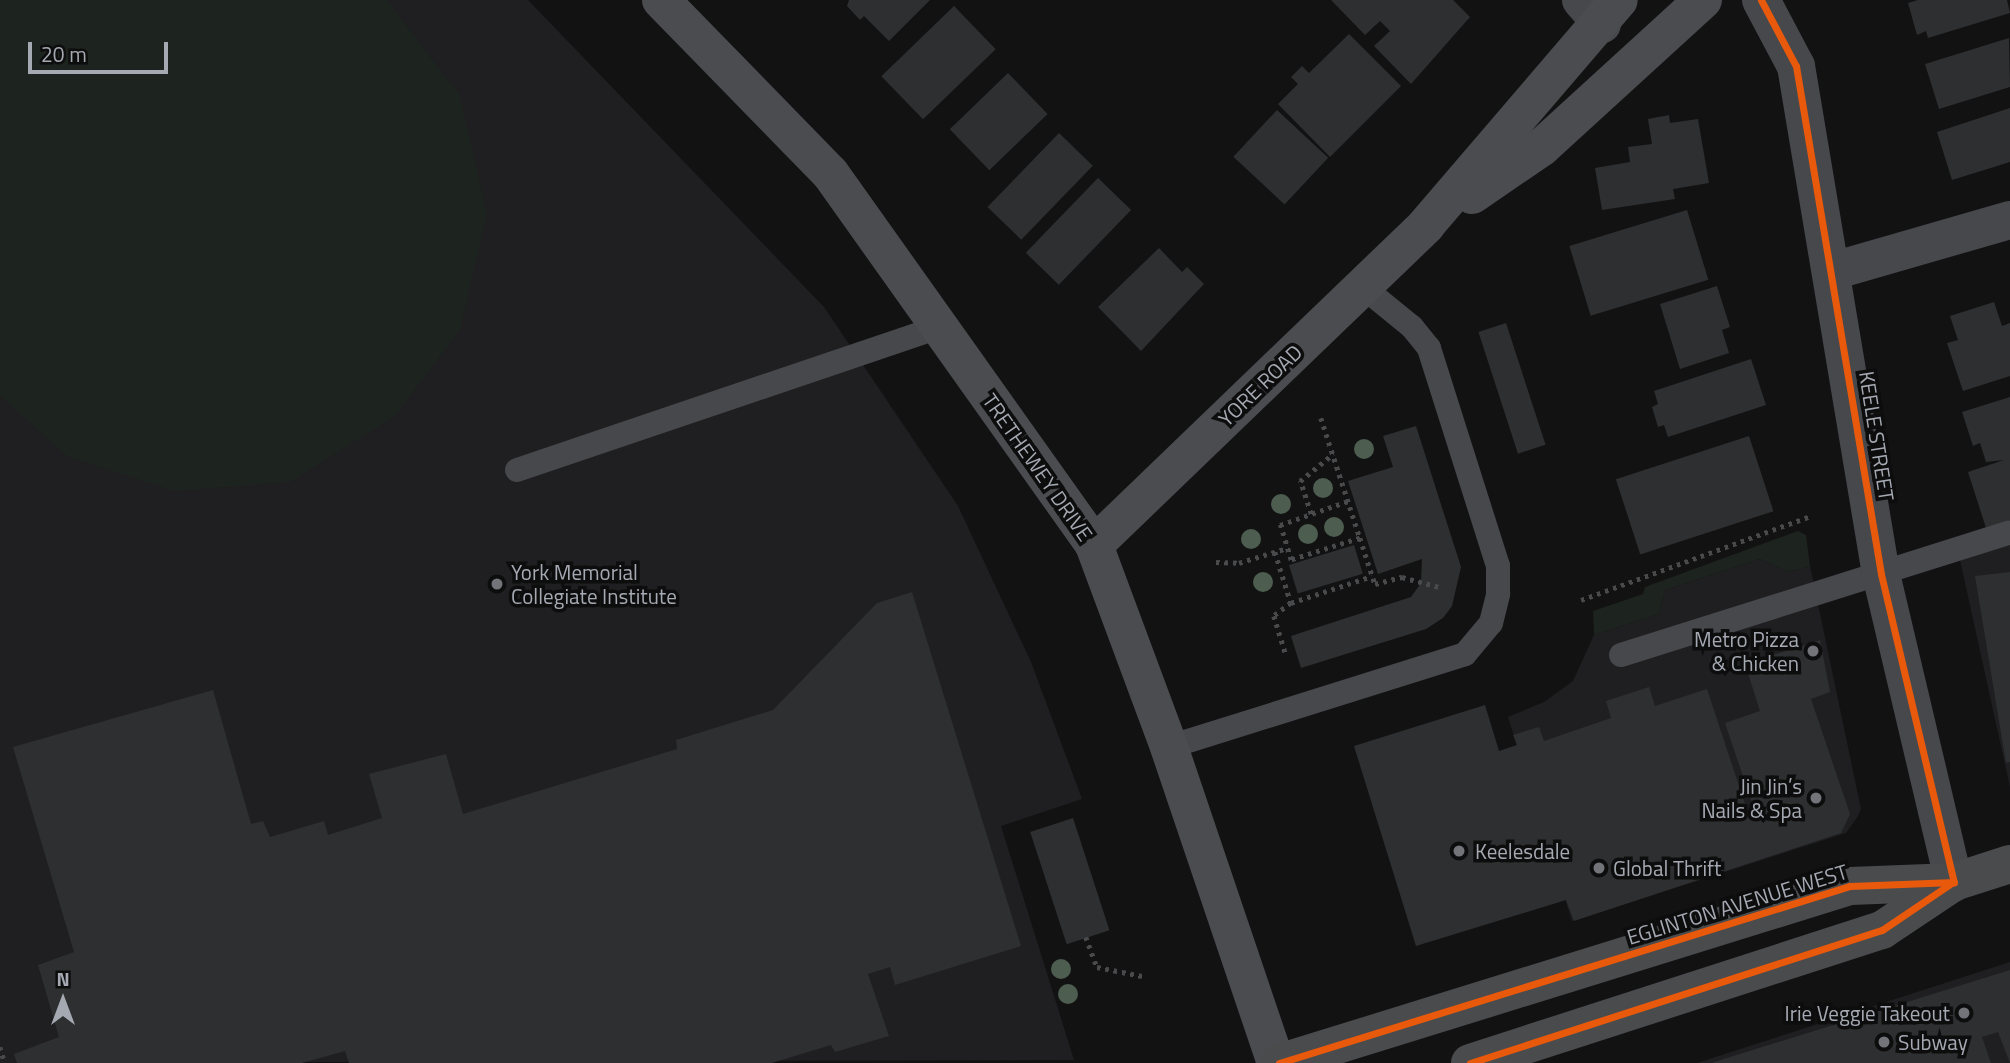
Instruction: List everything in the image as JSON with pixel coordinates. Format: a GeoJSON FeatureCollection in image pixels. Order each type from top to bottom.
{"type":"FeatureCollection","features":[{"type":"Feature","properties":{"kind":"main road","name":"TRETHEWEY DRIVE"},"geometry":{"type":"LineString","coordinates":[[661,0],[830,173],[1094,545],[1169,747],[1278,1063]]}},
{"type":"Feature","properties":{"kind":"main road","name":"YORE ROAD"},"geometry":{"type":"LineString","coordinates":[[1426,225],[1542,147],[1703,0]]}},
{"type":"Feature","properties":{"kind":"main road","name":"YORE ROAD"},"geometry":{"type":"LineString","coordinates":[[1094,545],[1426,225],[1600,8]]}},
{"type":"Feature","properties":{"kind":"main road","name":"EGLINTON AVENUE WEST"},"geometry":{"type":"LineString","coordinates":[[1278,1063],[1850,886],[1954,882],[2010,864]]}},
{"type":"Feature","properties":{"kind":"main road","name":"EGLINTON AVENUE WEST"},"geometry":{"type":"LineString","coordinates":[[1470,1063],[1882,930],[1954,882]]}},
{"type":"Feature","properties":{"kind":"street","name":"KEELE STREET"},"geometry":{"type":"LineString","coordinates":[[1761,0],[1796,66],[1833,271],[1881,574],[1954,882]]}},
{"type":"Feature","properties":{"kind":"street"},"geometry":{"type":"LineString","coordinates":[[1833,271],[2010,220]]}},
{"type":"Feature","properties":{"kind":"lane"},"geometry":{"type":"LineString","coordinates":[[1169,747],[1465,654],[1491,623],[1498,594],[1498,566],[1429,348],[1412,327],[1363,287]]}},
{"type":"Feature","properties":{"kind":"lane"},"geometry":{"type":"LineString","coordinates":[[517,470],[939,327]]}},
{"type":"Feature","properties":{"kind":"lane"},"geometry":{"type":"LineString","coordinates":[[1621,655],[2010,532]]}},
{"type":"Feature","properties":{"kind":"path"},"geometry":{"type":"LineString","coordinates":[[1321,418],[1375,584],[1402,577],[1439,587]]}},
{"type":"Feature","properties":{"kind":"path"},"geometry":{"type":"LineString","coordinates":[[1311,514],[1300,481],[1333,454]]}},
{"type":"Feature","properties":{"kind":"path"},"geometry":{"type":"LineString","coordinates":[[1348,501],[1280,525],[1287,548],[1291,560],[1360,538]]}},
{"type":"Feature","properties":{"kind":"path"},"geometry":{"type":"LineString","coordinates":[[1581,600],[1811,516]]}},
{"type":"Feature","properties":{"kind":"path"},"geometry":{"type":"LineString","coordinates":[[1216,562],[1239,563],[1287,548]]}},
{"type":"Feature","properties":{"kind":"path"},"geometry":{"type":"LineString","coordinates":[[1275,552],[1291,603]]}},
{"type":"Feature","properties":{"kind":"path"},"geometry":{"type":"LineString","coordinates":[[1286,655],[1275,616],[1291,603],[1372,576]]}},
{"type":"Feature","properties":{"kind":"path"},"geometry":{"type":"LineString","coordinates":[[1086,937],[1097,967],[1142,976]]}},
{"type":"Feature","properties":{"kind":"path"},"geometry":{"type":"LineString","coordinates":[[0,1047],[5,1063]]}},
{"type":"Feature","properties":{"kind":"shaded area","name":"York Memorial Collegiate Institute"},"geometry":{"type":"Polygon","coordinates":[[[0,0],[528,0],[824,307],[958,506],[1031,662],[1082,799],[1001,826],[1074,1060],[0,1063],[0,0]]]}},
{"type":"Feature","properties":{"kind":"shaded area"},"geometry":{"type":"Polygon","coordinates":[[[0,0],[387,0],[460,96],[487,214],[460,330],[395,416],[290,482],[174,491],[67,456],[0,396],[0,0]]]}},
{"type":"Feature","properties":{"kind":"shaded area"},"geometry":{"type":"Polygon","coordinates":[[[2010,527],[2010,787],[1956,542],[2010,527]]]}},
{"type":"Feature","properties":{"kind":"shaded area"},"geometry":{"type":"Polygon","coordinates":[[[1798,531],[1806,535],[1810,566],[1788,572],[1760,559],[1665,590],[1659,614],[1594,635],[1593,611],[1643,594],[1645,587],[1798,531]]]}},
{"type":"Feature","properties":{"kind":"shaded area"},"geometry":{"type":"Polygon","coordinates":[[[1760,559],[1788,572],[1810,566],[1861,809],[1858,816],[1846,833],[1572,921],[1508,717],[1544,702],[1573,681],[1594,635],[1659,614],[1665,590],[1760,559]]]}},
{"type":"Feature","properties":{"kind":"shaded area"},"geometry":{"type":"Polygon","coordinates":[[[2010,962],[2010,1063],[1697,1063],[2010,962]]]}},
{"type":"Feature","properties":{"kind":"building"},"geometry":{"type":"Polygon","coordinates":[[[849,0],[930,0],[889,41],[864,16],[860,20],[847,6],[849,0]]]}},
{"type":"Feature","properties":{"kind":"building"},"geometry":{"type":"Polygon","coordinates":[[[1331,0],[1453,0],[1470,17],[1411,84],[1374,46],[1390,31],[1380,21],[1365,35],[1331,0]]]}},
{"type":"Feature","properties":{"kind":"building"},"geometry":{"type":"Polygon","coordinates":[[[1918,0],[2007,0],[2010,13],[1928,38],[1926,31],[1917,35],[1908,3],[1918,0]]]}},
{"type":"Feature","properties":{"kind":"building"},"geometry":{"type":"Polygon","coordinates":[[[954,6],[996,49],[923,119],[881,76],[954,6]]]}},
{"type":"Feature","properties":{"kind":"building"},"geometry":{"type":"Polygon","coordinates":[[[1349,34],[1401,86],[1330,157],[1278,104],[1298,84],[1291,77],[1302,66],[1309,73],[1349,34]]]}},
{"type":"Feature","properties":{"kind":"building"},"geometry":{"type":"Polygon","coordinates":[[[2009,38],[2010,87],[1939,109],[1925,64],[2009,38]]]}},
{"type":"Feature","properties":{"kind":"building"},"geometry":{"type":"Polygon","coordinates":[[[1008,73],[1048,114],[989,170],[950,129],[1008,73]]]}},
{"type":"Feature","properties":{"kind":"building"},"geometry":{"type":"Polygon","coordinates":[[[2010,108],[2010,162],[1952,180],[1937,132],[2010,108]]]}},
{"type":"Feature","properties":{"kind":"building"},"geometry":{"type":"Polygon","coordinates":[[[1277,110],[1328,158],[1285,205],[1233,157],[1277,110]]]}},
{"type":"Feature","properties":{"kind":"building"},"geometry":{"type":"Polygon","coordinates":[[[1669,115],[1670,123],[1698,119],[1709,183],[1673,189],[1675,199],[1602,210],[1595,168],[1630,162],[1628,147],[1652,144],[1648,119],[1669,115]]]}},
{"type":"Feature","properties":{"kind":"building"},"geometry":{"type":"Polygon","coordinates":[[[1059,133],[1093,166],[1021,240],[987,207],[1059,133]]]}},
{"type":"Feature","properties":{"kind":"building"},"geometry":{"type":"Polygon","coordinates":[[[1098,178],[1131,210],[1059,285],[1026,253],[1098,178]]]}},
{"type":"Feature","properties":{"kind":"building"},"geometry":{"type":"Polygon","coordinates":[[[1687,210],[1708,280],[1591,316],[1569,246],[1687,210]]]}},
{"type":"Feature","properties":{"kind":"building"},"geometry":{"type":"Polygon","coordinates":[[[1159,248],[1182,272],[1187,267],[1204,284],[1141,351],[1098,307],[1159,248]]]}},
{"type":"Feature","properties":{"kind":"building"},"geometry":{"type":"Polygon","coordinates":[[[1717,286],[1730,327],[1722,330],[1729,353],[1680,369],[1660,304],[1717,286]]]}},
{"type":"Feature","properties":{"kind":"building"},"geometry":{"type":"Polygon","coordinates":[[[1994,302],[2002,326],[2010,323],[2010,376],[1963,391],[1947,343],[1958,340],[1950,316],[1994,302]]]}},
{"type":"Feature","properties":{"kind":"building"},"geometry":{"type":"Polygon","coordinates":[[[1506,323],[1546,445],[1518,454],[1478,332],[1506,323]]]}},
{"type":"Feature","properties":{"kind":"building"},"geometry":{"type":"Polygon","coordinates":[[[1751,359],[1766,405],[1668,437],[1664,425],[1658,427],[1652,407],[1658,404],[1654,391],[1751,359]]]}},
{"type":"Feature","properties":{"kind":"building"},"geometry":{"type":"Polygon","coordinates":[[[2010,397],[2010,520],[1986,528],[1968,472],[2004,460],[1986,462],[1980,443],[1973,446],[1962,412],[2010,397]]]}},
{"type":"Feature","properties":{"kind":"building"},"geometry":{"type":"Polygon","coordinates":[[[1416,426],[1461,567],[1452,606],[1443,618],[1426,629],[1301,668],[1291,636],[1411,597],[1421,583],[1422,559],[1378,574],[1348,481],[1393,467],[1383,436],[1416,426]]]}},
{"type":"Feature","properties":{"kind":"building"},"geometry":{"type":"Polygon","coordinates":[[[1749,436],[1773,511],[1640,554],[1616,479],[1749,436]]]}},
{"type":"Feature","properties":{"kind":"building"},"geometry":{"type":"Polygon","coordinates":[[[1354,545],[1363,574],[1298,594],[1289,565],[1354,545]]]}},
{"type":"Feature","properties":{"kind":"building"},"geometry":{"type":"Polygon","coordinates":[[[2010,572],[2010,762],[2006,763],[1975,576],[2010,572]]]}},
{"type":"Feature","properties":{"kind":"building"},"geometry":{"type":"Polygon","coordinates":[[[912,592],[1021,946],[895,985],[890,967],[868,974],[889,1036],[835,1052],[831,1045],[772,1063],[349,1063],[345,1051],[302,1063],[17,1063],[14,1054],[59,1037],[38,965],[74,952],[13,747],[213,690],[251,824],[263,821],[270,837],[324,821],[328,835],[382,818],[369,774],[446,754],[463,814],[677,749],[676,740],[773,710],[877,603],[912,592]]]}},
{"type":"Feature","properties":{"kind":"building"},"geometry":{"type":"Polygon","coordinates":[[[1820,640],[1830,692],[1811,699],[1850,814],[1841,833],[1574,921],[1566,900],[1416,946],[1354,746],[1485,705],[1499,751],[1517,745],[1513,735],[1539,727],[1544,741],[1611,718],[1606,701],[1649,687],[1655,706],[1707,689],[1748,813],[1755,812],[1725,723],[1760,711],[1745,664],[1820,640]]]}},
{"type":"Feature","properties":{"kind":"building"},"geometry":{"type":"Polygon","coordinates":[[[1073,818],[1109,930],[1067,944],[1030,832],[1073,818]]]}},
{"type":"Feature","properties":{"kind":"building"},"geometry":{"type":"Polygon","coordinates":[[[2010,970],[2010,1063],[1998,1032],[1982,1037],[1991,1063],[1711,1063],[2010,970]]]}},
{"type":"Feature","properties":{"kind":"cycle path"},"geometry":{"type":"LineString","coordinates":[[1761,0],[1796,66],[1881,574],[1954,882]]}},
{"type":"Feature","properties":{"kind":"cycle path"},"geometry":{"type":"LineString","coordinates":[[1470,1063],[1882,930],[1953,882]]}},
{"type":"Feature","properties":{"kind":"cycle path"},"geometry":{"type":"LineString","coordinates":[[1279,1063],[1850,886],[1954,882]]}},
{"type":"Feature","properties":{"kind":"place","name":"York Memorial Collegiate Institute"},"geometry":{"type":"Point","coordinates":[497,584]}},
{"type":"Feature","properties":{"kind":"place","name":"Metro Pizza & Chicken"},"geometry":{"type":"Point","coordinates":[1813,651]}},
{"type":"Feature","properties":{"kind":"place","name":"Jin Jin’s Nails & Spa"},"geometry":{"type":"Point","coordinates":[1816,798]}},
{"type":"Feature","properties":{"kind":"place","name":"Keelesdale"},"geometry":{"type":"Point","coordinates":[1459,851]}},
{"type":"Feature","properties":{"kind":"place","name":"Global Thrift"},"geometry":{"type":"Point","coordinates":[1599,868]}},
{"type":"Feature","properties":{"kind":"place","name":"Irie Veggie Takeout"},"geometry":{"type":"Point","coordinates":[1964,1013]}},
{"type":"Feature","properties":{"kind":"place","name":"Subway"},"geometry":{"type":"Point","coordinates":[1884,1042]}}]}
